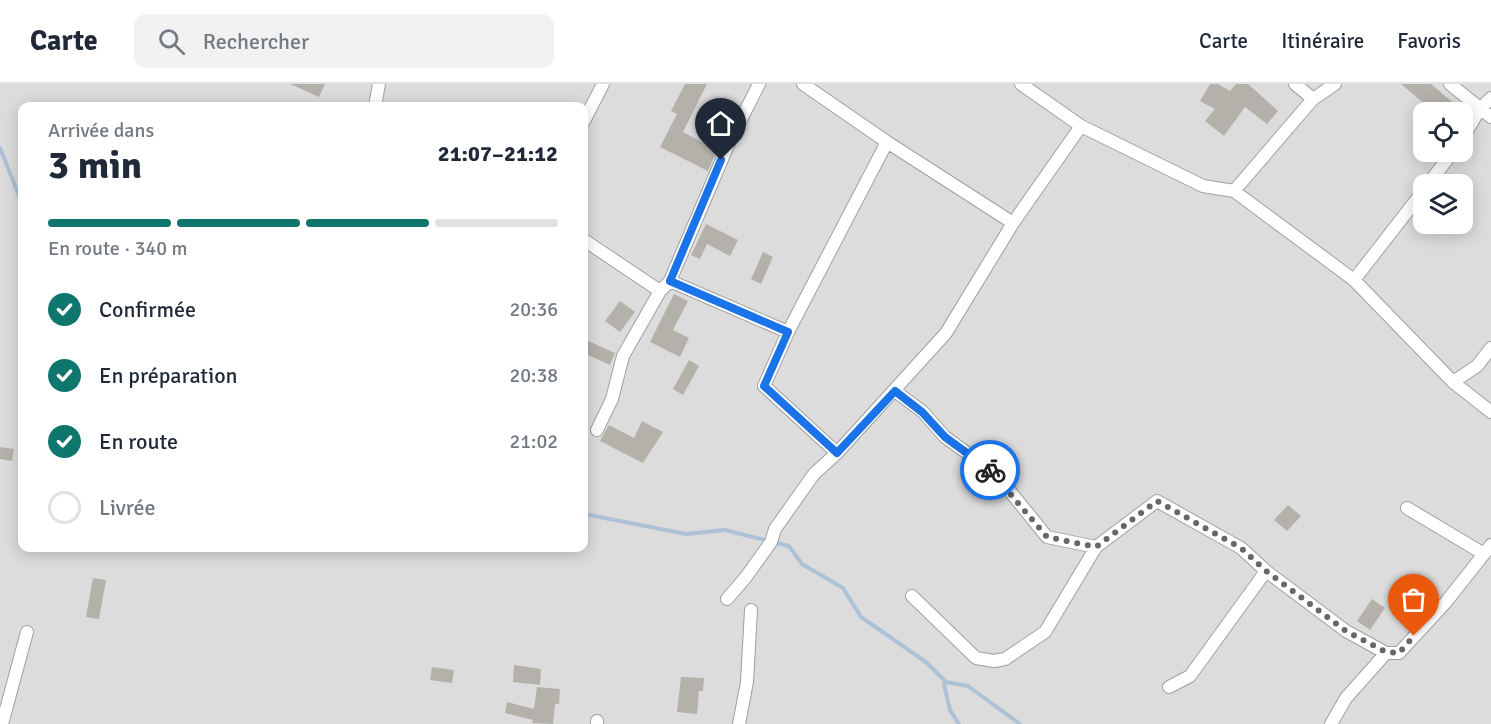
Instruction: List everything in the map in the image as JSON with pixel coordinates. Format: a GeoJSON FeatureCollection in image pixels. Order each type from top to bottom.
{"type":"FeatureCollection","features":[{"type":"Feature","properties":{"kind":"street"},"geometry":{"type":"LineString","coordinates":[[376,102],[379,84]]}},
{"type":"Feature","properties":{"kind":"street"},"geometry":{"type":"LineString","coordinates":[[588,113],[603,84]]}},
{"type":"Feature","properties":{"kind":"street"},"geometry":{"type":"LineString","coordinates":[[597,430],[612,399],[623,356],[660,291],[670,281],[729,144],[759,84]]}},
{"type":"Feature","properties":{"kind":"street"},"geometry":{"type":"LineString","coordinates":[[803,84],[886,142],[1013,223]]}},
{"type":"Feature","properties":{"kind":"street"},"geometry":{"type":"LineString","coordinates":[[1021,84],[1081,126],[1203,186],[1234,191],[1354,280],[1453,381],[1491,412]]}},
{"type":"Feature","properties":{"kind":"street"},"geometry":{"type":"LineString","coordinates":[[1295,84],[1313,99]]}},
{"type":"Feature","properties":{"kind":"street"},"geometry":{"type":"LineString","coordinates":[[1234,191],[1313,99],[1335,84]]}},
{"type":"Feature","properties":{"kind":"street"},"geometry":{"type":"LineString","coordinates":[[1450,84],[1491,117]]}},
{"type":"Feature","properties":{"kind":"street"},"geometry":{"type":"LineString","coordinates":[[1473,121],[1491,98]]}},
{"type":"Feature","properties":{"kind":"street"},"geometry":{"type":"LineString","coordinates":[[727,599],[771,542],[775,529],[814,474],[837,453],[946,333],[1013,223],[1081,126]]}},
{"type":"Feature","properties":{"kind":"street"},"geometry":{"type":"LineString","coordinates":[[837,453],[764,386],[788,332],[886,142]]}},
{"type":"Feature","properties":{"kind":"street"},"geometry":{"type":"LineString","coordinates":[[1436,174],[1445,162]]}},
{"type":"Feature","properties":{"kind":"street"},"geometry":{"type":"LineString","coordinates":[[1354,280],[1413,204]]}},
{"type":"Feature","properties":{"kind":"street"},"geometry":{"type":"LineString","coordinates":[[588,243],[660,291]]}},
{"type":"Feature","properties":{"kind":"street"},"geometry":{"type":"LineString","coordinates":[[670,281],[788,332]]}},
{"type":"Feature","properties":{"kind":"street"},"geometry":{"type":"LineString","coordinates":[[1453,381],[1477,366],[1491,348]]}},
{"type":"Feature","properties":{"kind":"street"},"geometry":{"type":"LineString","coordinates":[[895,391],[922,412],[945,437],[996,474],[1047,537],[1096,547]]}},
{"type":"Feature","properties":{"kind":"street"},"geometry":{"type":"LineString","coordinates":[[912,596],[976,658],[994,661],[1005,659],[1045,632],[1096,547],[1157,501],[1241,548],[1266,571],[1346,631],[1386,652],[1399,653],[1446,602],[1488,550],[1407,508]]}},
{"type":"Feature","properties":{"kind":"street"},"geometry":{"type":"LineString","coordinates":[[1169,687],[1190,676],[1266,571]]}},
{"type":"Feature","properties":{"kind":"street"},"geometry":{"type":"LineString","coordinates":[[739,724],[747,682],[751,610]]}},
{"type":"Feature","properties":{"kind":"street"},"geometry":{"type":"LineString","coordinates":[[2,724],[27,632]]}},
{"type":"Feature","properties":{"kind":"street"},"geometry":{"type":"LineString","coordinates":[[1331,724],[1346,698],[1386,652]]}},
{"type":"Feature","properties":{"kind":"shaded area"},"geometry":{"type":"Polygon","coordinates":[[[0,84],[1491,84],[1491,724],[0,724],[0,84]]]}},
{"type":"Feature","properties":{"kind":"building"},"geometry":{"type":"Polygon","coordinates":[[[290,84],[325,84],[319,97],[290,84]]]}},
{"type":"Feature","properties":{"kind":"building"},"geometry":{"type":"Polygon","coordinates":[[[685,84],[707,84],[683,132],[717,150],[708,171],[660,147],[677,114],[671,111],[685,84]]]}},
{"type":"Feature","properties":{"kind":"building"},"geometry":{"type":"Polygon","coordinates":[[[1210,84],[1218,84],[1230,91],[1236,84],[1248,84],[1278,111],[1267,124],[1245,107],[1224,136],[1205,121],[1215,109],[1200,101],[1210,84]]]}},
{"type":"Feature","properties":{"kind":"building"},"geometry":{"type":"Polygon","coordinates":[[[1401,84],[1431,84],[1452,102],[1422,102],[1401,84]]]}},
{"type":"Feature","properties":{"kind":"building"},"geometry":{"type":"Polygon","coordinates":[[[706,224],[738,240],[730,256],[707,244],[700,259],[691,255],[706,224]]]}},
{"type":"Feature","properties":{"kind":"building"},"geometry":{"type":"Polygon","coordinates":[[[763,252],[773,257],[761,284],[751,279],[763,252]]]}},
{"type":"Feature","properties":{"kind":"building"},"geometry":{"type":"Polygon","coordinates":[[[674,294],[688,301],[673,330],[689,338],[680,357],[650,342],[674,294]]]}},
{"type":"Feature","properties":{"kind":"building"},"geometry":{"type":"Polygon","coordinates":[[[620,301],[635,312],[620,332],[605,321],[620,301]]]}},
{"type":"Feature","properties":{"kind":"building"},"geometry":{"type":"Polygon","coordinates":[[[588,341],[615,353],[610,365],[588,355],[588,341]]]}},
{"type":"Feature","properties":{"kind":"building"},"geometry":{"type":"Polygon","coordinates":[[[689,360],[699,366],[683,395],[673,389],[689,360]]]}},
{"type":"Feature","properties":{"kind":"building"},"geometry":{"type":"Polygon","coordinates":[[[642,421],[663,432],[643,463],[600,441],[609,425],[634,438],[642,421]]]}},
{"type":"Feature","properties":{"kind":"building"},"geometry":{"type":"Polygon","coordinates":[[[0,447],[14,449],[12,461],[0,459],[0,447]]]}},
{"type":"Feature","properties":{"kind":"building"},"geometry":{"type":"Polygon","coordinates":[[[1288,505],[1301,516],[1287,531],[1274,520],[1288,505]]]}},
{"type":"Feature","properties":{"kind":"building"},"geometry":{"type":"Polygon","coordinates":[[[1407,574],[1429,589],[1421,600],[1400,585],[1407,574]]]}},
{"type":"Feature","properties":{"kind":"building"},"geometry":{"type":"Polygon","coordinates":[[[93,578],[106,580],[99,619],[86,617],[93,578]]]}},
{"type":"Feature","properties":{"kind":"building"},"geometry":{"type":"Polygon","coordinates":[[[1372,599],[1385,608],[1370,630],[1357,621],[1372,599]]]}},
{"type":"Feature","properties":{"kind":"building"},"geometry":{"type":"Polygon","coordinates":[[[514,665],[541,669],[540,685],[513,682],[514,665]]]}},
{"type":"Feature","properties":{"kind":"building"},"geometry":{"type":"Polygon","coordinates":[[[432,667],[454,670],[452,683],[430,680],[432,667]]]}},
{"type":"Feature","properties":{"kind":"building"},"geometry":{"type":"Polygon","coordinates":[[[681,677],[704,678],[703,691],[699,691],[697,714],[677,712],[681,677]]]}},
{"type":"Feature","properties":{"kind":"building"},"geometry":{"type":"Polygon","coordinates":[[[537,687],[560,689],[559,704],[555,704],[553,724],[532,723],[533,720],[505,713],[507,702],[534,709],[537,687]]]}},
{"type":"Feature","properties":{"kind":"waterway"},"geometry":{"type":"LineString","coordinates":[[0,148],[18,193]]}},
{"type":"Feature","properties":{"kind":"waterway"},"geometry":{"type":"LineString","coordinates":[[588,515],[686,534],[725,530],[789,546],[802,564],[843,588],[861,617],[926,662],[946,682],[968,686],[1020,724]]}},
{"type":"Feature","properties":{"kind":"waterway"},"geometry":{"type":"LineString","coordinates":[[946,682],[944,684],[950,710],[959,724]]}},
{"type":"Feature","properties":{"kind":"way so far"},"geometry":{"type":"LineString","coordinates":[[990,470],[996,474],[1047,537],[1096,547],[1157,501],[1241,548],[1266,571],[1346,631],[1386,652],[1399,653],[1414,636]]}},
{"type":"Feature","properties":{"kind":"route"},"geometry":{"type":"LineString","coordinates":[[721,160],[670,281],[788,332],[764,386],[837,453],[895,391],[922,412],[945,437],[990,470]]}}]}
